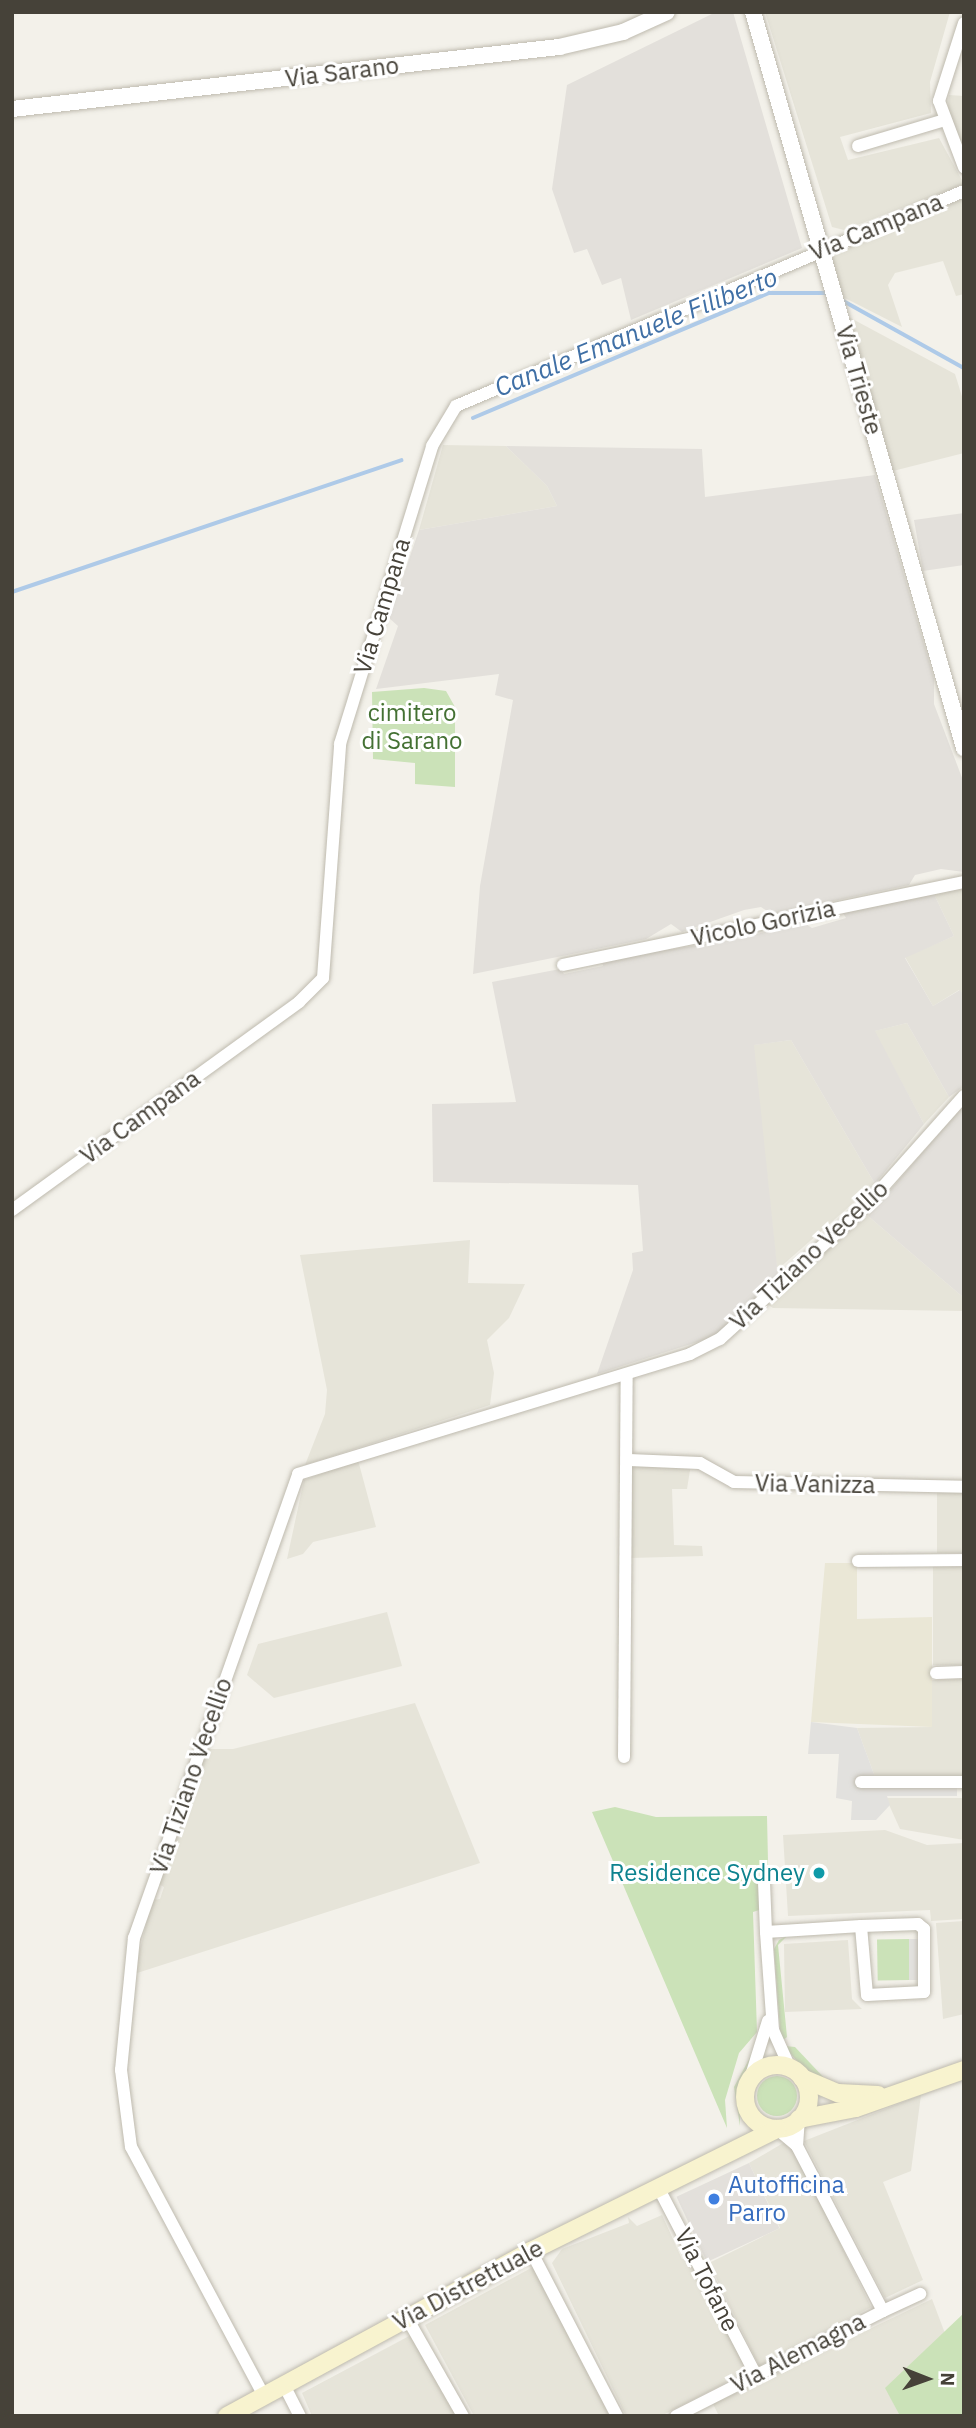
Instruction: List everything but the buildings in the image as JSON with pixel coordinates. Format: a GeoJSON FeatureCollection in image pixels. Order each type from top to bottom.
{"type":"FeatureCollection","features":[{"type":"Feature","properties":{"kind":"main road"},"geometry":{"type":"LineString","coordinates":[[712,2162],[737,2141],[750,2114],[745,2096],[750,2079],[773,2065],[850,2096],[902,2093]]}},
{"type":"Feature","properties":{"kind":"main road"},"geometry":{"type":"LineString","coordinates":[[712,2162],[799,2119],[902,2093],[964,2070]]}},
{"type":"Feature","properties":{"kind":"main road"},"geometry":{"type":"LineString","coordinates":[[796,2073],[808,2103],[799,2119]]}},
{"type":"Feature","properties":{"kind":"main road"},"geometry":{"type":"LineString","coordinates":[[750,2114],[777,2129]]}},
{"type":"Feature","properties":{"kind":"main road","name":"Via Distrettuale"},"geometry":{"type":"LineString","coordinates":[[227,2416],[531,2251],[712,2162]]}},
{"type":"Feature","properties":{"kind":"street","name":"Via Sarano"},"geometry":{"type":"LineString","coordinates":[[12,109],[559,47],[623,32],[667,12]]}},
{"type":"Feature","properties":{"kind":"street","name":"Via Trieste"},"geometry":{"type":"LineString","coordinates":[[753,12],[964,748]]}},
{"type":"Feature","properties":{"kind":"street"},"geometry":{"type":"LineString","coordinates":[[964,23],[940,90],[942,121],[964,167]]}},
{"type":"Feature","properties":{"kind":"street"},"geometry":{"type":"LineString","coordinates":[[858,146],[942,121]]}},
{"type":"Feature","properties":{"kind":"street","name":"Via Campana"},"geometry":{"type":"LineString","coordinates":[[12,1210],[299,1002],[323,978],[340,744],[432,446],[456,407],[822,248],[964,191]]}},
{"type":"Feature","properties":{"kind":"street","name":"Vicolo Gorizia"},"geometry":{"type":"LineString","coordinates":[[563,965],[964,881]]}},
{"type":"Feature","properties":{"kind":"street","name":"Via Tiziano Vecellio"},"geometry":{"type":"LineString","coordinates":[[264,2396],[131,2147],[121,2070],[134,1938],[298,1474],[627,1374],[720,1339],[865,1207],[964,1096]]}},
{"type":"Feature","properties":{"kind":"street"},"geometry":{"type":"LineString","coordinates":[[624,1758],[629,1460],[627,1374]]}},
{"type":"Feature","properties":{"kind":"street","name":"Via Vanizza"},"geometry":{"type":"LineString","coordinates":[[629,1460],[700,1463],[734,1482],[964,1487]]}},
{"type":"Feature","properties":{"kind":"street"},"geometry":{"type":"LineString","coordinates":[[858,1561],[964,1560]]}},
{"type":"Feature","properties":{"kind":"street"},"geometry":{"type":"LineString","coordinates":[[936,1673],[964,1672]]}},
{"type":"Feature","properties":{"kind":"street"},"geometry":{"type":"LineString","coordinates":[[861,1782],[964,1782]]}},
{"type":"Feature","properties":{"kind":"street"},"geometry":{"type":"LineString","coordinates":[[750,2079],[769,2010],[764,1882]]}},
{"type":"Feature","properties":{"kind":"street"},"geometry":{"type":"LineString","coordinates":[[766,1932],[861,1926],[922,1925],[924,1992],[867,1995],[861,1926]]}},
{"type":"Feature","properties":{"kind":"street"},"geometry":{"type":"LineString","coordinates":[[769,2010],[796,2073]]}},
{"type":"Feature","properties":{"kind":"street"},"geometry":{"type":"LineString","coordinates":[[797,2146],[799,2119]]}},
{"type":"Feature","properties":{"kind":"street"},"geometry":{"type":"LineString","coordinates":[[777,2129],[797,2146],[883,2311]]}},
{"type":"Feature","properties":{"kind":"street","name":"Via Tofane"},"geometry":{"type":"LineString","coordinates":[[658,2187],[755,2373]]}},
{"type":"Feature","properties":{"kind":"street"},"geometry":{"type":"LineString","coordinates":[[531,2251],[617,2416]]}},
{"type":"Feature","properties":{"kind":"street","name":"Via Alemagna"},"geometry":{"type":"LineString","coordinates":[[676,2416],[704,2410],[755,2373],[920,2294]]}},
{"type":"Feature","properties":{"kind":"street"},"geometry":{"type":"LineString","coordinates":[[407,2318],[463,2416]]}},
{"type":"Feature","properties":{"kind":"street"},"geometry":{"type":"LineString","coordinates":[[284,2385],[300,2416]]}},
{"type":"Feature","properties":{"kind":"shaded area"},"geometry":{"type":"Polygon","coordinates":[[[716,12],[733,12],[802,248],[631,320],[621,278],[602,285],[587,249],[574,253],[552,189],[567,85],[716,12]]]}},
{"type":"Feature","properties":{"kind":"shaded area"},"geometry":{"type":"Polygon","coordinates":[[[765,12],[950,12],[930,82],[931,113],[840,137],[848,160],[939,138],[964,184],[844,230],[832,227],[765,12]]]}},
{"type":"Feature","properties":{"kind":"shaded area"},"geometry":{"type":"Polygon","coordinates":[[[949,95],[964,96],[964,152],[947,118],[949,95]]]}},
{"type":"Feature","properties":{"kind":"shaded area"},"geometry":{"type":"Polygon","coordinates":[[[964,198],[964,294],[956,296],[943,261],[895,273],[888,285],[902,327],[843,297],[830,255],[964,198]]]}},
{"type":"Feature","properties":{"kind":"shaded area"},"geometry":{"type":"Polygon","coordinates":[[[845,315],[955,374],[964,403],[964,453],[893,471],[845,315]]]}},
{"type":"Feature","properties":{"kind":"shaded area"},"geometry":{"type":"Polygon","coordinates":[[[443,445],[506,446],[547,486],[557,506],[419,530],[443,445]]]}},
{"type":"Feature","properties":{"kind":"shaded area"},"geometry":{"type":"Polygon","coordinates":[[[506,446],[702,449],[705,497],[875,475],[934,679],[934,704],[964,783],[964,872],[941,869],[915,875],[909,885],[772,914],[761,907],[744,910],[682,932],[671,924],[646,939],[473,974],[480,886],[513,700],[495,695],[499,674],[376,689],[398,626],[389,618],[419,530],[557,506],[547,486],[506,446]]]}},
{"type":"Feature","properties":{"kind":"shaded area"},"geometry":{"type":"Polygon","coordinates":[[[964,513],[964,565],[923,571],[914,520],[964,513]]]}},
{"type":"Feature","properties":{"kind":"shaded area"},"geometry":{"type":"Polygon","coordinates":[[[964,888],[964,997],[959,990],[933,1006],[905,957],[954,936],[934,894],[964,888]]]}},
{"type":"Feature","properties":{"kind":"shaded area"},"geometry":{"type":"Polygon","coordinates":[[[934,894],[954,936],[905,958],[933,1006],[960,990],[964,997],[964,1086],[949,1097],[907,1023],[875,1031],[924,1124],[875,1184],[791,1040],[754,1045],[778,1275],[716,1336],[597,1374],[633,1270],[632,1253],[643,1251],[638,1185],[433,1182],[432,1104],[516,1102],[492,982],[560,969],[564,974],[603,966],[602,960],[744,938],[801,921],[812,928],[846,918],[843,913],[934,894]]]}},
{"type":"Feature","properties":{"kind":"shaded area"},"geometry":{"type":"Polygon","coordinates":[[[907,1023],[949,1097],[924,1124],[874,1031],[907,1023]]]}},
{"type":"Feature","properties":{"kind":"shaded area"},"geometry":{"type":"Polygon","coordinates":[[[791,1040],[875,1184],[777,1270],[753,1045],[791,1040]]]}},
{"type":"Feature","properties":{"kind":"shaded area"},"geometry":{"type":"Polygon","coordinates":[[[964,1104],[964,1298],[868,1216],[964,1104]]]}},
{"type":"Feature","properties":{"kind":"shaded area"},"geometry":{"type":"Polygon","coordinates":[[[868,1216],[964,1298],[964,1311],[773,1308],[764,1302],[868,1216]]]}},
{"type":"Feature","properties":{"kind":"shaded area"},"geometry":{"type":"Polygon","coordinates":[[[470,1240],[468,1283],[525,1284],[509,1318],[487,1340],[494,1373],[490,1405],[305,1465],[325,1414],[327,1390],[300,1255],[470,1240]]]}},
{"type":"Feature","properties":{"kind":"shaded area"},"geometry":{"type":"Polygon","coordinates":[[[358,1460],[376,1527],[313,1542],[303,1554],[287,1559],[304,1480],[358,1460]]]}},
{"type":"Feature","properties":{"kind":"shaded area"},"geometry":{"type":"Polygon","coordinates":[[[691,1464],[687,1489],[672,1489],[674,1545],[702,1546],[703,1556],[631,1558],[632,1465],[691,1464]]]}},
{"type":"Feature","properties":{"kind":"shaded area"},"geometry":{"type":"Polygon","coordinates":[[[937,1492],[964,1492],[964,1553],[937,1553],[937,1492]]]}},
{"type":"Feature","properties":{"kind":"shaded area"},"geometry":{"type":"Polygon","coordinates":[[[933,1561],[964,1561],[964,1665],[933,1665],[933,1561]]]}},
{"type":"Feature","properties":{"kind":"shaded area"},"geometry":{"type":"Polygon","coordinates":[[[825,1563],[857,1563],[857,1619],[932,1617],[932,1727],[811,1722],[825,1563]]]}},
{"type":"Feature","properties":{"kind":"shaded area"},"geometry":{"type":"Polygon","coordinates":[[[387,1612],[402,1666],[274,1698],[247,1675],[258,1644],[387,1612]]]}},
{"type":"Feature","properties":{"kind":"shaded area"},"geometry":{"type":"Polygon","coordinates":[[[964,1679],[964,1776],[875,1777],[857,1728],[931,1727],[932,1680],[964,1679]]]}},
{"type":"Feature","properties":{"kind":"shaded area"},"geometry":{"type":"Polygon","coordinates":[[[415,1703],[480,1863],[134,1974],[152,1900],[160,1899],[164,1887],[157,1883],[207,1749],[233,1749],[415,1703]]]}},
{"type":"Feature","properties":{"kind":"shaded area"},"geometry":{"type":"Polygon","coordinates":[[[811,1722],[857,1728],[875,1777],[957,1786],[957,1796],[887,1796],[890,1805],[876,1820],[851,1820],[852,1801],[836,1798],[839,1754],[808,1754],[811,1722]]]}},
{"type":"Feature","properties":{"kind":"shaded area"},"geometry":{"type":"Polygon","coordinates":[[[886,1798],[964,1798],[964,1840],[900,1829],[886,1798]]]}},
{"type":"Feature","properties":{"kind":"shaded area"},"geometry":{"type":"Polygon","coordinates":[[[885,1830],[927,1845],[964,1843],[964,1919],[931,1921],[930,1910],[788,1916],[783,1835],[885,1830]]]}},
{"type":"Feature","properties":{"kind":"shaded area"},"geometry":{"type":"Polygon","coordinates":[[[964,1921],[964,2014],[943,2019],[936,1923],[964,1921]]]}},
{"type":"Feature","properties":{"kind":"shaded area"},"geometry":{"type":"Polygon","coordinates":[[[909,1939],[919,1939],[919,1980],[909,1980],[909,1939]]]}},
{"type":"Feature","properties":{"kind":"shaded area"},"geometry":{"type":"Polygon","coordinates":[[[848,1940],[852,1999],[862,2009],[785,2012],[784,1944],[848,1940]]]}},
{"type":"Feature","properties":{"kind":"shaded area"},"geometry":{"type":"Polygon","coordinates":[[[921,2095],[911,2171],[883,2182],[923,2280],[885,2298],[804,2141],[921,2095]]]}},
{"type":"Feature","properties":{"kind":"shaded area"},"geometry":{"type":"Polygon","coordinates":[[[785,2142],[792,2144],[871,2307],[759,2366],[709,2263],[780,2228],[749,2163],[785,2142]]]}},
{"type":"Feature","properties":{"kind":"shaded area"},"geometry":{"type":"Polygon","coordinates":[[[749,2163],[779,2228],[707,2262],[676,2197],[749,2163]]]}},
{"type":"Feature","properties":{"kind":"shaded area"},"geometry":{"type":"Polygon","coordinates":[[[662,2215],[682,2259],[690,2256],[747,2372],[661,2416],[626,2416],[552,2263],[562,2249],[629,2223],[628,2217],[637,2226],[662,2215]]]}},
{"type":"Feature","properties":{"kind":"shaded area"},"geometry":{"type":"Polygon","coordinates":[[[533,2267],[610,2416],[474,2416],[425,2325],[533,2267]]]}},
{"type":"Feature","properties":{"kind":"shaded area"},"geometry":{"type":"Polygon","coordinates":[[[932,2299],[946,2336],[886,2388],[900,2416],[719,2416],[713,2404],[932,2299]]]}},
{"type":"Feature","properties":{"kind":"shaded area"},"geometry":{"type":"Polygon","coordinates":[[[413,2334],[459,2416],[312,2416],[302,2393],[413,2334]]]}},
{"type":"Feature","properties":{"kind":"green space","name":"cimitero di Sarano"},"geometry":{"type":"Polygon","coordinates":[[[424,688],[446,691],[455,707],[455,787],[415,784],[415,763],[373,759],[372,692],[424,688]]]}},
{"type":"Feature","properties":{"kind":"green space"},"geometry":{"type":"Polygon","coordinates":[[[615,1807],[656,1817],[767,1816],[769,1907],[753,1912],[757,2032],[739,2053],[725,2100],[727,2128],[592,1812],[615,1807]]]}},
{"type":"Feature","properties":{"kind":"green space"},"geometry":{"type":"Polygon","coordinates":[[[787,1936],[778,1945],[787,2037],[781,2042],[774,1949],[779,1940],[787,1936]]]}},
{"type":"Feature","properties":{"kind":"green space"},"geometry":{"type":"Polygon","coordinates":[[[909,1939],[910,1980],[878,1981],[877,1940],[909,1939]]]}},
{"type":"Feature","properties":{"kind":"green space"},"geometry":{"type":"Polygon","coordinates":[[[784,2046],[795,2047],[827,2081],[808,2074],[784,2046]]]}},
{"type":"Feature","properties":{"kind":"green space"},"geometry":{"type":"Polygon","coordinates":[[[753,2052],[740,2090],[740,2126],[734,2087],[753,2052]]]}},
{"type":"Feature","properties":{"kind":"green space"},"geometry":{"type":"Polygon","coordinates":[[[777,2076],[791,2082],[797,2096],[791,2110],[777,2116],[763,2110],[757,2096],[763,2082],[777,2076]]]}},
{"type":"Feature","properties":{"kind":"green space"},"geometry":{"type":"Polygon","coordinates":[[[964,2313],[964,2416],[900,2416],[885,2388],[964,2313]]]}},
{"type":"Feature","properties":{"kind":"waterway","name":"Canale Emanuele Filiberto"},"geometry":{"type":"LineString","coordinates":[[473,418],[769,293],[827,293]]}},
{"type":"Feature","properties":{"kind":"waterway","name":"Canale Emanuele Filiberto"},"geometry":{"type":"LineString","coordinates":[[840,299],[964,368]]}},
{"type":"Feature","properties":{"kind":"waterway","name":"Canale Emanuele Filiberto"},"geometry":{"type":"LineString","coordinates":[[12,592],[401,460]]}},
{"type":"Feature","properties":{"kind":"place","name":"Residence Sydney"},"geometry":{"type":"Point","coordinates":[819,1873]}},
{"type":"Feature","properties":{"kind":"place","name":"Autofficina Parro"},"geometry":{"type":"Point","coordinates":[714,2199]}}]}
